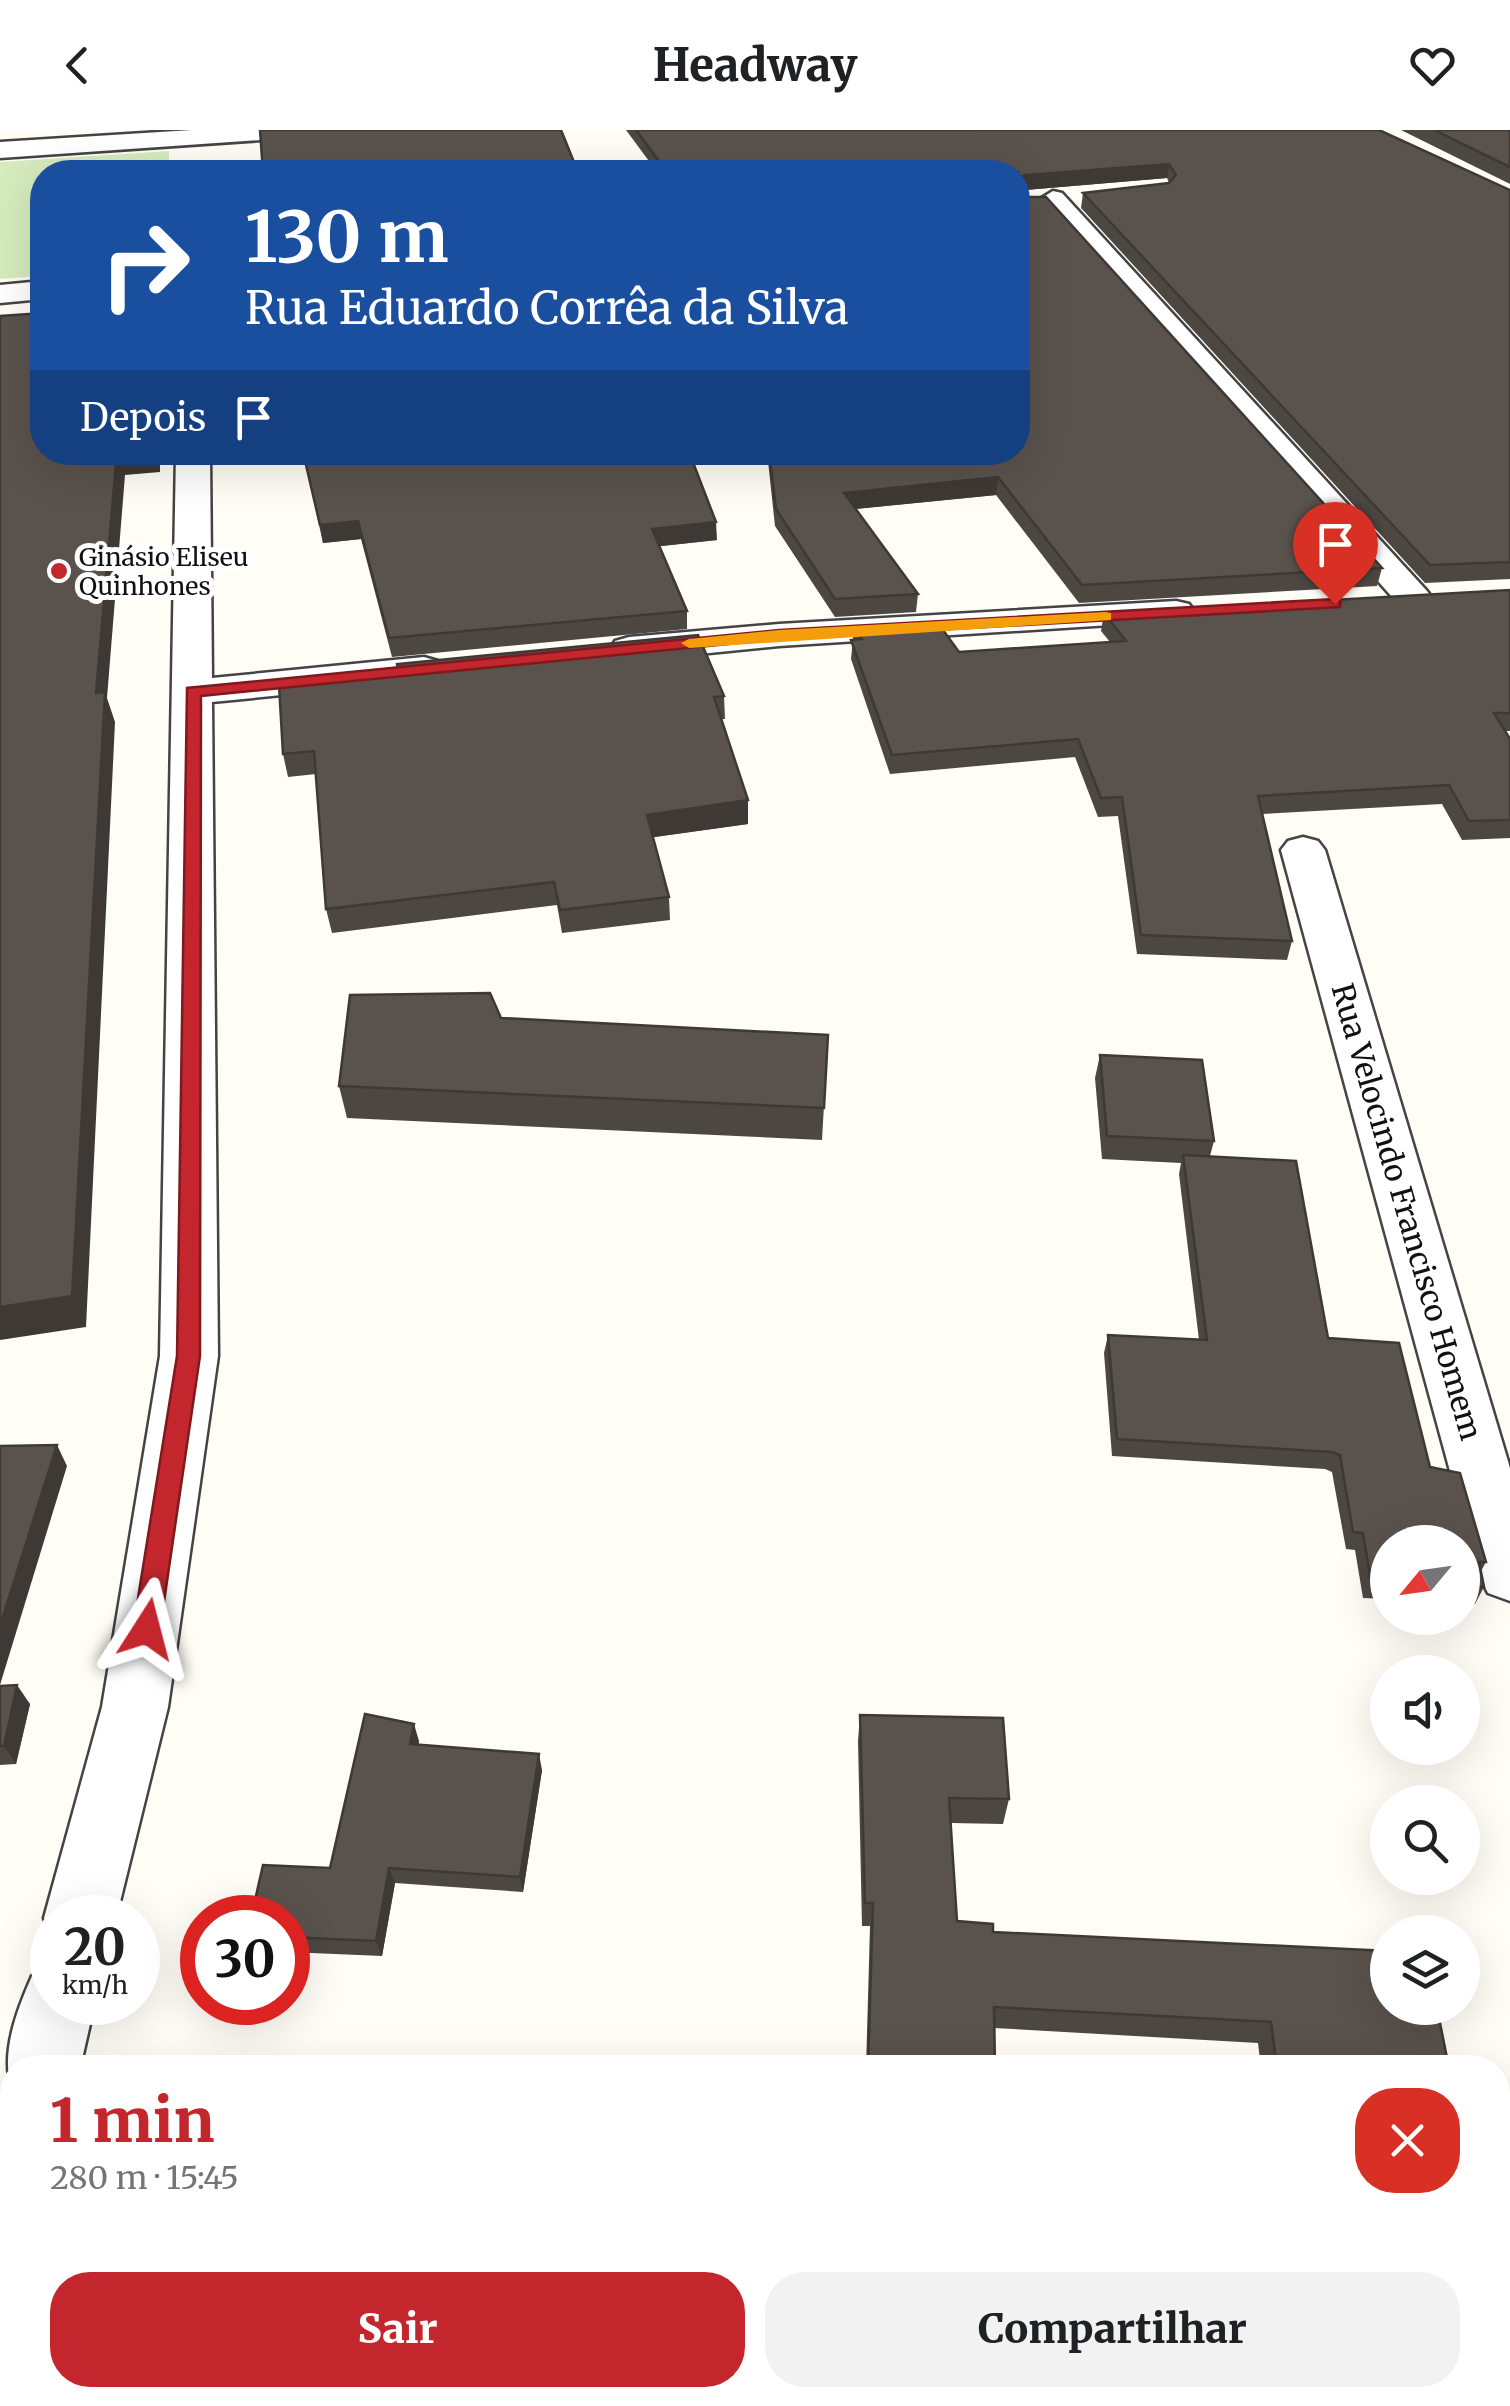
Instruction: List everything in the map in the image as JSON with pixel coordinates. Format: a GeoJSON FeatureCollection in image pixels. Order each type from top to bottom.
{"type":"FeatureCollection","features":[{"type":"Feature","properties":{"kind":"street"},"geometry":{"type":"LineString","coordinates":[[0,150],[195,141],[305,130]]}},
{"type":"Feature","properties":{"kind":"street"},"geometry":{"type":"LineString","coordinates":[[1088,196],[1044,200],[1414,599]]}},
{"type":"Feature","properties":{"kind":"street"},"geometry":{"type":"LineString","coordinates":[[0,294],[30,291]]}},
{"type":"Feature","properties":{"kind":"street"},"geometry":{"type":"LineString","coordinates":[[86,1895],[135,1707],[188,1356],[193,465]]}},
{"type":"Feature","properties":{"kind":"street"},"geometry":{"type":"LineString","coordinates":[[1374,601],[1452,597]]}},
{"type":"Feature","properties":{"kind":"street"},"geometry":{"type":"LineString","coordinates":[[584,654],[779,634],[1216,610]]}},
{"type":"Feature","properties":{"kind":"street"},"geometry":{"type":"LineString","coordinates":[[193,692],[466,665]]}},
{"type":"Feature","properties":{"kind":"street","name":"Rua Velocindo Francisco Homem"},"geometry":{"type":"LineString","coordinates":[[1303,850],[1510,1574]]}},
{"type":"Feature","properties":{"kind":"street"},"geometry":{"type":"LineString","coordinates":[[45,2055],[52,2025]]}},
{"type":"Feature","properties":{"kind":"green space"},"geometry":{"type":"Polygon","coordinates":[[[169,151],[169,160],[31,160],[169,151]]]}},
{"type":"Feature","properties":{"kind":"green space"},"geometry":{"type":"Polygon","coordinates":[[[30,160],[30,277],[0,279],[0,162],[30,160]]]}},
{"type":"Feature","properties":{"kind":"building"},"geometry":{"type":"Polygon","coordinates":[[[260,130],[561,130],[573,160],[262,160],[260,130]]]}},
{"type":"Feature","properties":{"kind":"building"},"geometry":{"type":"Polygon","coordinates":[[[636,130],[1379,130],[1510,190],[1510,562],[1430,565],[1083,193],[1169,183],[1176,175],[1169,164],[1030,175],[1030,160],[658,160],[636,130]]]}},
{"type":"Feature","properties":{"kind":"building"},"geometry":{"type":"Polygon","coordinates":[[[1434,130],[1510,130],[1510,167],[1434,130]]]}},
{"type":"Feature","properties":{"kind":"building"},"geometry":{"type":"Polygon","coordinates":[[[1030,197],[1046,197],[1382,568],[1082,585],[998,477],[844,493],[918,594],[835,599],[776,509],[771,465],[1030,465],[1030,197]]]}},
{"type":"Feature","properties":{"kind":"building"},"geometry":{"type":"Polygon","coordinates":[[[30,314],[30,465],[116,465],[96,693],[105,692],[72,1296],[0,1307],[0,316],[30,314]]]}},
{"type":"Feature","properties":{"kind":"building"},"geometry":{"type":"Polygon","coordinates":[[[306,465],[694,465],[716,522],[652,529],[687,611],[389,638],[358,521],[320,525],[306,465]]]}},
{"type":"Feature","properties":{"kind":"building"},"geometry":{"type":"Polygon","coordinates":[[[1510,590],[1510,713],[1494,713],[1510,739],[1510,820],[1469,821],[1449,785],[1258,796],[1292,941],[1141,935],[1122,797],[1101,798],[1078,739],[892,755],[851,640],[862,639],[854,627],[938,623],[959,652],[1126,641],[1104,613],[1510,590]]]}},
{"type":"Feature","properties":{"kind":"building"},"geometry":{"type":"Polygon","coordinates":[[[698,635],[724,696],[714,697],[748,800],[647,815],[669,897],[560,910],[554,882],[326,909],[314,751],[283,754],[279,685],[398,670],[397,664],[698,635]]]}},
{"type":"Feature","properties":{"kind":"building"},"geometry":{"type":"Polygon","coordinates":[[[490,993],[501,1018],[828,1035],[824,1108],[339,1086],[350,995],[490,993]]]}},
{"type":"Feature","properties":{"kind":"building"},"geometry":{"type":"Polygon","coordinates":[[[1100,1055],[1202,1060],[1214,1141],[1107,1136],[1100,1055]]]}},
{"type":"Feature","properties":{"kind":"building"},"geometry":{"type":"Polygon","coordinates":[[[1183,1155],[1296,1161],[1328,1338],[1399,1343],[1430,1467],[1460,1473],[1475,1525],[1370,1525],[1370,1575],[1363,1533],[1353,1532],[1340,1455],[1117,1439],[1108,1335],[1207,1340],[1183,1155]]]}},
{"type":"Feature","properties":{"kind":"building"},"geometry":{"type":"Polygon","coordinates":[[[57,1445],[0,1626],[0,1446],[57,1445]]]}},
{"type":"Feature","properties":{"kind":"building"},"geometry":{"type":"Polygon","coordinates":[[[17,1685],[4,1746],[0,1746],[0,1686],[17,1685]]]}},
{"type":"Feature","properties":{"kind":"building"},"geometry":{"type":"Polygon","coordinates":[[[365,1714],[414,1724],[410,1744],[539,1754],[520,1877],[389,1868],[376,1941],[310,1938],[310,1895],[256,1895],[263,1865],[330,1868],[365,1714]]]}},
{"type":"Feature","properties":{"kind":"building"},"geometry":{"type":"Polygon","coordinates":[[[860,1715],[1003,1718],[1009,1799],[949,1798],[957,1921],[993,1924],[993,1932],[1370,1950],[1370,2025],[1440,2025],[1446,2055],[1275,2055],[1271,2022],[994,2007],[995,2055],[868,2055],[873,1903],[865,1903],[860,1715]]]}},
{"type":"Feature","properties":{"kind":"slow traffic"},"geometry":{"type":"LineString","coordinates":[[689,643],[779,634],[1105,616]]}},
{"type":"Feature","properties":{"kind":"place","name":"Ginásio Eliseu Quinhones"},"geometry":{"type":"Point","coordinates":[59,571]}},
{"type":"Feature","properties":{"kind":"route"},"geometry":{"type":"LineString","coordinates":[[147,1629],[188,1356],[193,692],[779,634],[1335,604]]}}]}
